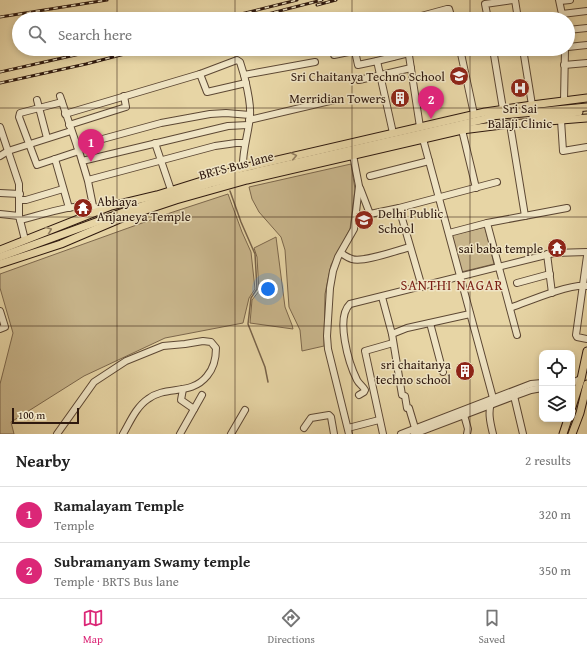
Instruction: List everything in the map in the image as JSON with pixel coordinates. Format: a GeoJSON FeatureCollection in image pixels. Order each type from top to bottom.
{"type":"FeatureCollection","features":[{"type":"Feature","properties":{"kind":"main road"},"geometry":{"type":"LineString","coordinates":[[0,264],[61,244],[103,222],[176,200],[248,180],[462,130],[505,116],[532,104],[587,98]]}},
{"type":"Feature","properties":{"kind":"main road"},"geometry":{"type":"LineString","coordinates":[[505,116],[587,107]]}},
{"type":"Feature","properties":{"kind":"main road"},"geometry":{"type":"LineString","coordinates":[[505,116],[587,112]]}},
{"type":"Feature","properties":{"kind":"main road"},"geometry":{"type":"LineString","coordinates":[[0,250],[96,208],[171,190],[243,168],[474,114],[561,120],[587,118]]}},
{"type":"Feature","properties":{"kind":"main road","name":"BRTS Bus lane"},"geometry":{"type":"LineString","coordinates":[[0,257],[188,191],[243,175],[446,127],[505,116]]}},
{"type":"Feature","properties":{"kind":"main road"},"geometry":{"type":"LineString","coordinates":[[575,397],[581,379],[587,351]]}},
{"type":"Feature","properties":{"kind":"main road"},"geometry":{"type":"LineString","coordinates":[[572,434],[580,413],[587,384]]}},
{"type":"Feature","properties":{"kind":"main road"},"geometry":{"type":"LineString","coordinates":[[563,434],[567,422]]}},
{"type":"Feature","properties":{"kind":"street"},"geometry":{"type":"LineString","coordinates":[[487,12],[485,4],[514,0],[517,12]]}},
{"type":"Feature","properties":{"kind":"street"},"geometry":{"type":"LineString","coordinates":[[562,12],[560,1],[570,0]]}},
{"type":"Feature","properties":{"kind":"street"},"geometry":{"type":"LineString","coordinates":[[436,12],[447,9],[449,9],[450,12]]}},
{"type":"Feature","properties":{"kind":"street"},"geometry":{"type":"LineString","coordinates":[[575,14],[587,11]]}},
{"type":"Feature","properties":{"kind":"street"},"geometry":{"type":"LineString","coordinates":[[575,29],[587,28]]}},
{"type":"Feature","properties":{"kind":"street"},"geometry":{"type":"LineString","coordinates":[[575,46],[587,45]]}},
{"type":"Feature","properties":{"kind":"street"},"geometry":{"type":"LineString","coordinates":[[356,56],[358,65],[393,57]]}},
{"type":"Feature","properties":{"kind":"street"},"geometry":{"type":"LineString","coordinates":[[409,56],[420,127]]}},
{"type":"Feature","properties":{"kind":"street"},"geometry":{"type":"LineString","coordinates":[[462,56],[474,114]]}},
{"type":"Feature","properties":{"kind":"street"},"geometry":{"type":"LineString","coordinates":[[494,56],[525,216]]}},
{"type":"Feature","properties":{"kind":"street"},"geometry":{"type":"LineString","coordinates":[[524,56],[532,104]]}},
{"type":"Feature","properties":{"kind":"street"},"geometry":{"type":"LineString","coordinates":[[564,101],[565,56]]}},
{"type":"Feature","properties":{"kind":"street"},"geometry":{"type":"LineString","coordinates":[[65,114],[200,74],[237,60],[240,62],[249,99],[249,120],[243,168]]}},
{"type":"Feature","properties":{"kind":"street"},"geometry":{"type":"LineString","coordinates":[[377,61],[393,133]]}},
{"type":"Feature","properties":{"kind":"street"},"geometry":{"type":"LineString","coordinates":[[244,75],[315,62]]}},
{"type":"Feature","properties":{"kind":"street"},"geometry":{"type":"LineString","coordinates":[[564,65],[587,63]]}},
{"type":"Feature","properties":{"kind":"street"},"geometry":{"type":"LineString","coordinates":[[360,80],[411,68]]}},
{"type":"Feature","properties":{"kind":"street"},"geometry":{"type":"LineString","coordinates":[[200,74],[206,92],[246,84]]}},
{"type":"Feature","properties":{"kind":"street"},"geometry":{"type":"LineString","coordinates":[[0,156],[8,151],[29,145],[126,107],[124,96]]}},
{"type":"Feature","properties":{"kind":"street"},"geometry":{"type":"LineString","coordinates":[[103,222],[96,208],[78,148],[61,99],[19,114],[37,165],[78,148],[161,123],[210,114],[226,113],[249,120]]}},
{"type":"Feature","properties":{"kind":"street"},"geometry":{"type":"LineString","coordinates":[[37,100],[47,138]]}},
{"type":"Feature","properties":{"kind":"street"},"geometry":{"type":"LineString","coordinates":[[82,161],[334,100]]}},
{"type":"Feature","properties":{"kind":"street"},"geometry":{"type":"LineString","coordinates":[[561,120],[563,150],[587,147]]}},
{"type":"Feature","properties":{"kind":"street"},"geometry":{"type":"LineString","coordinates":[[0,129],[19,184],[20,220],[25,240]]}},
{"type":"Feature","properties":{"kind":"street"},"geometry":{"type":"LineString","coordinates":[[462,130],[476,188]]}},
{"type":"Feature","properties":{"kind":"street"},"geometry":{"type":"LineString","coordinates":[[423,139],[493,398],[490,406],[490,419],[493,434]]}},
{"type":"Feature","properties":{"kind":"street"},"geometry":{"type":"LineString","coordinates":[[155,143],[171,190]]}},
{"type":"Feature","properties":{"kind":"street"},"geometry":{"type":"LineString","coordinates":[[88,180],[215,146],[245,143]]}},
{"type":"Feature","properties":{"kind":"street"},"geometry":{"type":"LineString","coordinates":[[353,155],[359,186],[370,214],[400,208],[497,182]]}},
{"type":"Feature","properties":{"kind":"street"},"geometry":{"type":"LineString","coordinates":[[55,158],[69,208]]}},
{"type":"Feature","properties":{"kind":"street"},"geometry":{"type":"LineString","coordinates":[[370,176],[429,161]]}},
{"type":"Feature","properties":{"kind":"street"},"geometry":{"type":"LineString","coordinates":[[359,186],[354,229],[333,271],[327,336],[328,349],[348,431],[379,420]]}},
{"type":"Feature","properties":{"kind":"street"},"geometry":{"type":"LineString","coordinates":[[0,190],[0,193],[26,200],[63,189]]}},
{"type":"Feature","properties":{"kind":"street"},"geometry":{"type":"LineString","coordinates":[[0,214],[20,220],[86,205],[96,208]]}},
{"type":"Feature","properties":{"kind":"street"},"geometry":{"type":"LineString","coordinates":[[400,208],[422,287]]}},
{"type":"Feature","properties":{"kind":"street"},"geometry":{"type":"LineString","coordinates":[[448,233],[487,223],[567,208]]}},
{"type":"Feature","properties":{"kind":"street"},"geometry":{"type":"LineString","coordinates":[[487,223],[517,335]]}},
{"type":"Feature","properties":{"kind":"street"},"geometry":{"type":"LineString","coordinates":[[341,253],[352,260],[374,257],[410,247]]}},
{"type":"Feature","properties":{"kind":"street"},"geometry":{"type":"LineString","coordinates":[[359,395],[365,390],[358,383],[344,338],[346,310],[348,306],[547,254],[587,252]]}},
{"type":"Feature","properties":{"kind":"street"},"geometry":{"type":"LineString","coordinates":[[547,254],[552,293]]}},
{"type":"Feature","properties":{"kind":"street"},"geometry":{"type":"LineString","coordinates":[[587,256],[576,335],[580,338],[587,339]]}},
{"type":"Feature","properties":{"kind":"street"},"geometry":{"type":"LineString","coordinates":[[517,283],[550,274]]}},
{"type":"Feature","properties":{"kind":"street"},"geometry":{"type":"LineString","coordinates":[[510,308],[552,293],[584,285]]}},
{"type":"Feature","properties":{"kind":"street"},"geometry":{"type":"LineString","coordinates":[[382,297],[392,334],[402,395],[405,396],[407,408],[409,408],[415,431]]}},
{"type":"Feature","properties":{"kind":"street"},"geometry":{"type":"LineString","coordinates":[[0,311],[5,327],[0,329]]}},
{"type":"Feature","properties":{"kind":"street"},"geometry":{"type":"LineString","coordinates":[[392,334],[407,328],[470,314]]}},
{"type":"Feature","properties":{"kind":"street"},"geometry":{"type":"LineString","coordinates":[[430,323],[443,372]]}},
{"type":"Feature","properties":{"kind":"street"},"geometry":{"type":"LineString","coordinates":[[57,434],[94,382],[126,361],[163,346],[203,341],[211,342],[216,348],[215,364],[211,372],[202,383],[183,389],[159,392],[147,399],[137,410],[123,434]]}},
{"type":"Feature","properties":{"kind":"street"},"geometry":{"type":"LineString","coordinates":[[383,434],[365,351],[393,343]]}},
{"type":"Feature","properties":{"kind":"street"},"geometry":{"type":"LineString","coordinates":[[575,382],[581,379]]}},
{"type":"Feature","properties":{"kind":"street"},"geometry":{"type":"LineString","coordinates":[[415,431],[493,398],[531,384],[539,383]]}},
{"type":"Feature","properties":{"kind":"street"},"geometry":{"type":"LineString","coordinates":[[183,389],[181,400],[194,409]]}},
{"type":"Feature","properties":{"kind":"street"},"geometry":{"type":"LineString","coordinates":[[401,434],[464,415],[531,390],[539,389]]}},
{"type":"Feature","properties":{"kind":"street"},"geometry":{"type":"LineString","coordinates":[[180,434],[202,395]]}},
{"type":"Feature","properties":{"kind":"street"},"geometry":{"type":"LineString","coordinates":[[514,396],[523,434]]}},
{"type":"Feature","properties":{"kind":"street"},"geometry":{"type":"LineString","coordinates":[[231,434],[245,410]]}},
{"type":"Feature","properties":{"kind":"street"},"geometry":{"type":"LineString","coordinates":[[304,428],[311,418],[329,415],[331,417],[334,434]]}},
{"type":"Feature","properties":{"kind":"street"},"geometry":{"type":"LineString","coordinates":[[464,415],[468,429],[467,434]]}},
{"type":"Feature","properties":{"kind":"shaded area"},"geometry":{"type":"Polygon","coordinates":[[[351,164],[355,189],[350,229],[331,265],[325,294],[324,346],[302,351],[300,330],[289,307],[285,250],[281,237],[259,212],[252,199],[249,187],[351,164]]]}},
{"type":"Feature","properties":{"kind":"shaded area"},"geometry":{"type":"Polygon","coordinates":[[[228,194],[251,252],[255,289],[249,298],[243,323],[165,338],[84,376],[11,422],[14,434],[0,434],[0,384],[13,333],[0,288],[0,274],[170,213],[228,194]]]}},
{"type":"Feature","properties":{"kind":"shaded area"},"geometry":{"type":"Polygon","coordinates":[[[485,227],[494,264],[461,272],[452,235],[485,227]]]}},
{"type":"Feature","properties":{"kind":"shaded area"},"geometry":{"type":"Polygon","coordinates":[[[276,237],[285,307],[293,329],[250,323],[252,300],[259,291],[257,257],[254,248],[276,237]]]}},
{"type":"Feature","properties":{"kind":"waterway"},"geometry":{"type":"LineString","coordinates":[[230,191],[241,222],[255,254],[257,289],[251,298],[248,324],[265,367],[268,382]]}},
{"type":"Feature","properties":{"kind":"railway"},"geometry":{"type":"LineString","coordinates":[[31,12],[107,0]]}},
{"type":"Feature","properties":{"kind":"railway"},"geometry":{"type":"LineString","coordinates":[[249,12],[297,0]]}},
{"type":"Feature","properties":{"kind":"railway"},"geometry":{"type":"LineString","coordinates":[[275,12],[322,0]]}},
{"type":"Feature","properties":{"kind":"railway"},"geometry":{"type":"LineString","coordinates":[[317,5],[336,0]]}},
{"type":"Feature","properties":{"kind":"railway"},"geometry":{"type":"LineString","coordinates":[[0,17],[12,15]]}},
{"type":"Feature","properties":{"kind":"railway"},"geometry":{"type":"LineString","coordinates":[[0,72],[71,56]]}},
{"type":"Feature","properties":{"kind":"railway"},"geometry":{"type":"LineString","coordinates":[[0,83],[117,56]]}},
{"type":"Feature","properties":{"kind":"place","name":"Sri Chaitanya Techno School"},"geometry":{"type":"Point","coordinates":[459,76]}},
{"type":"Feature","properties":{"kind":"place","name":"Sri Sai Balaji Clinic"},"geometry":{"type":"Point","coordinates":[520,88]}},
{"type":"Feature","properties":{"kind":"place","name":"Merridian Towers"},"geometry":{"type":"Point","coordinates":[400,98]}},
{"type":"Feature","properties":{"kind":"place","name":"Subramanyam Swamy temple"},"geometry":{"type":"Point","coordinates":[431,119]}},
{"type":"Feature","properties":{"kind":"place","name":"Ramalayam Temple"},"geometry":{"type":"Point","coordinates":[91,162]}},
{"type":"Feature","properties":{"kind":"place","name":"Abhaya Anjaneya Temple"},"geometry":{"type":"Point","coordinates":[83,208]}},
{"type":"Feature","properties":{"kind":"place","name":"Delhi Public School"},"geometry":{"type":"Point","coordinates":[364,220]}},
{"type":"Feature","properties":{"kind":"place","name":"sai baba temple"},"geometry":{"type":"Point","coordinates":[557,248]}},
{"type":"Feature","properties":{"kind":"place","name":"sri chaitanya techno school"},"geometry":{"type":"Point","coordinates":[465,371]}},
{"type":"Feature","properties":{"kind":"district","name":"SANTHI NAGAR"},"geometry":{"type":"Point","coordinates":[452,285]}}]}
